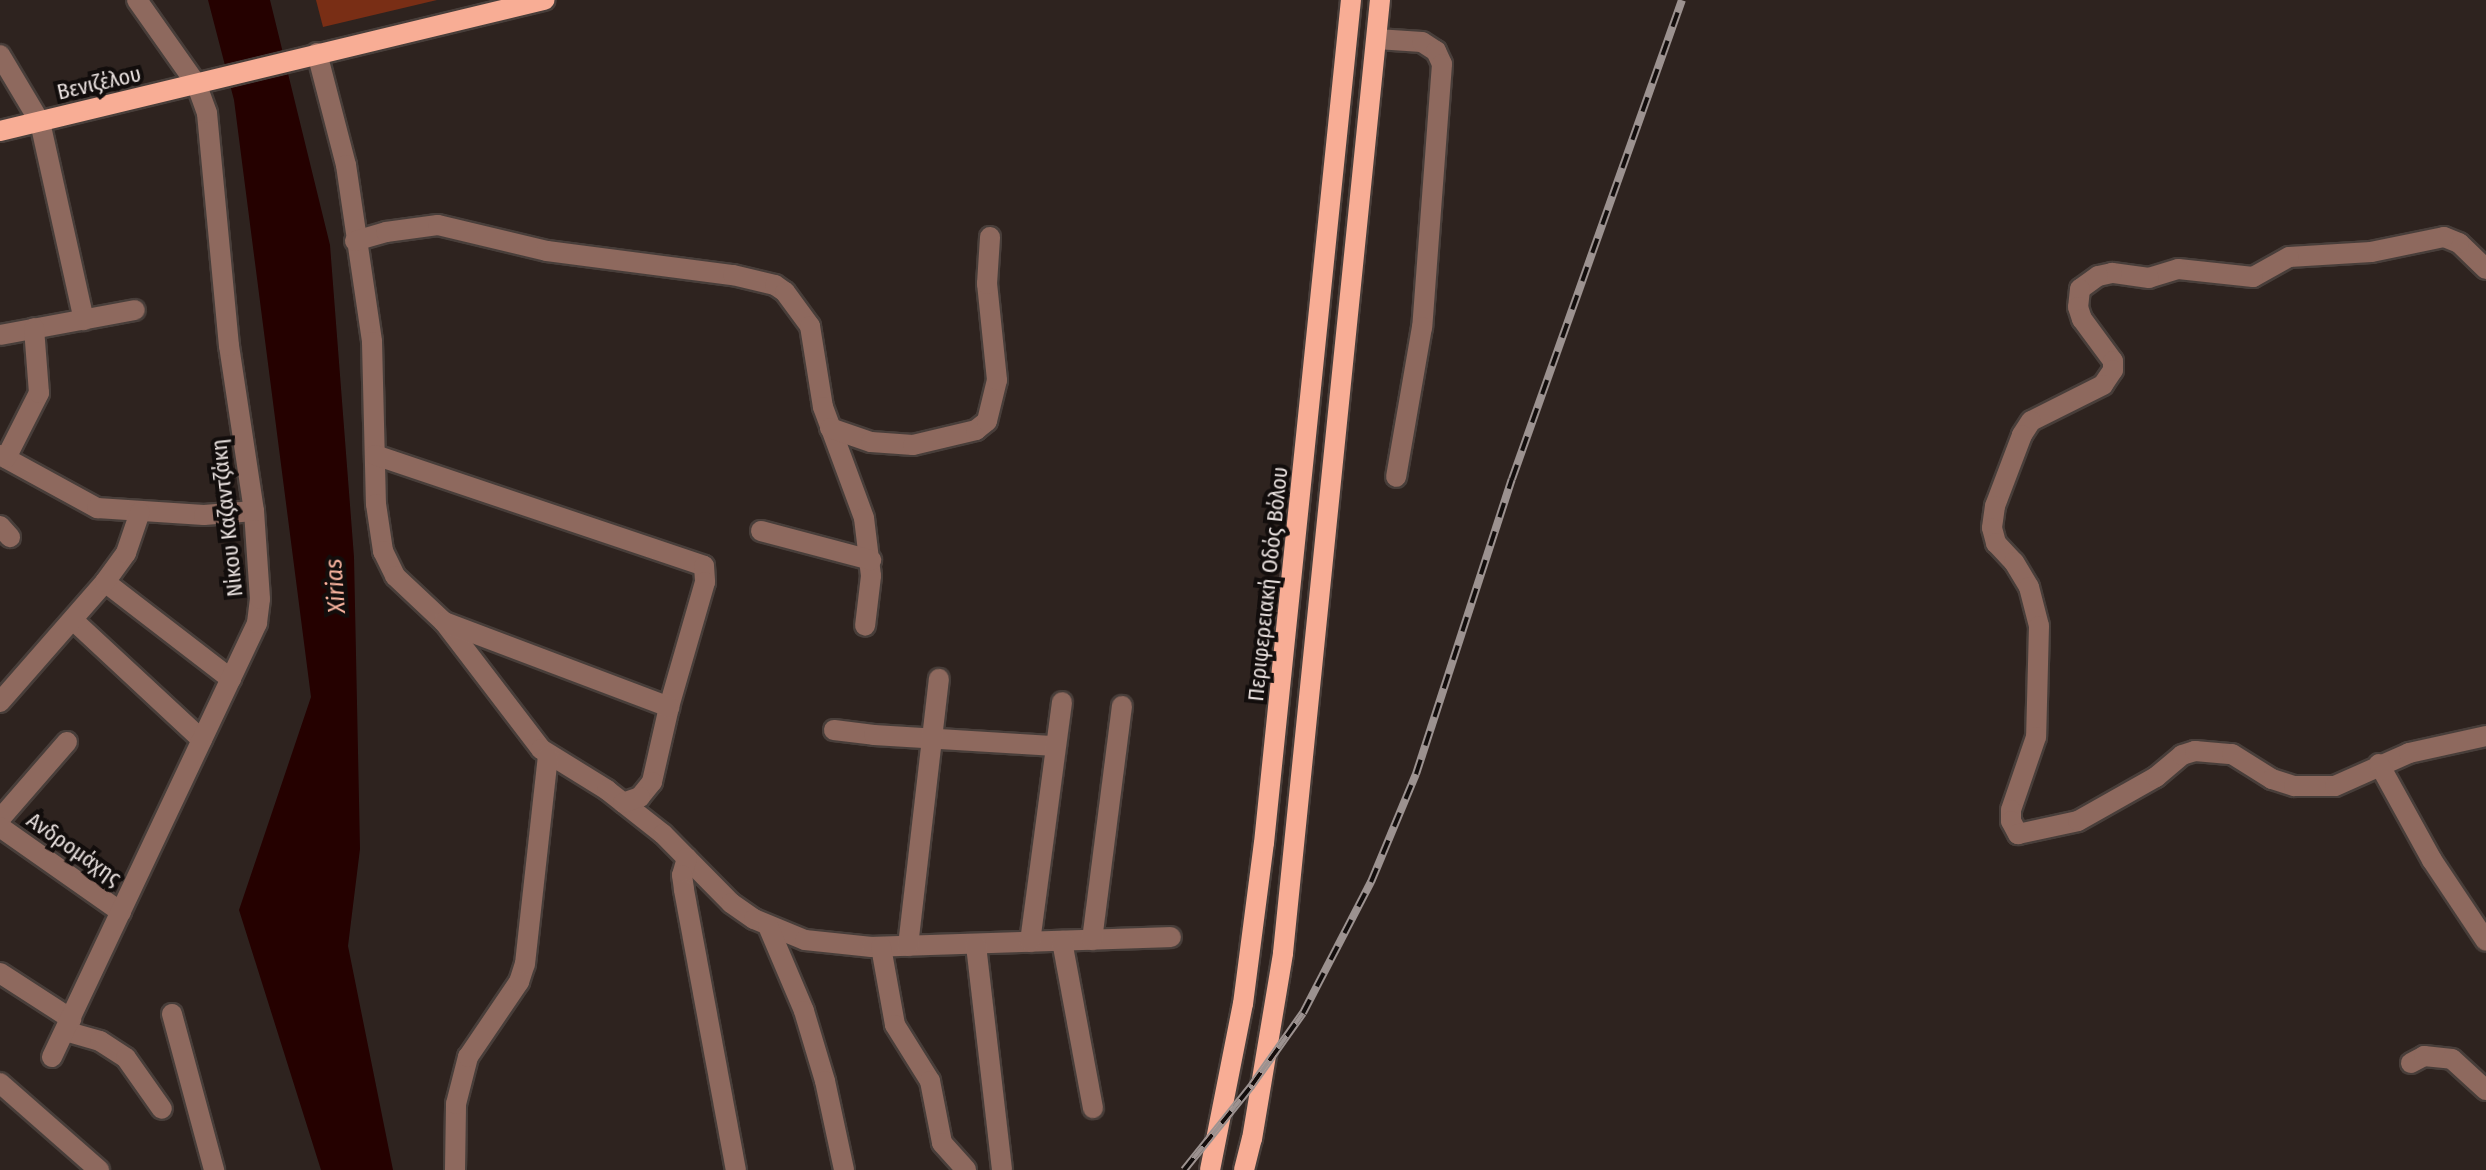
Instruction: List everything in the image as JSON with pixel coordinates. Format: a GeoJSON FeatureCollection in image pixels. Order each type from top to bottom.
{"type":"FeatureCollection","features":[{"type":"Feature","properties":{"kind":"main road"},"geometry":{"type":"LineString","coordinates":[[308,56],[544,0]]}},
{"type":"Feature","properties":{"kind":"main road","name":"Περιφερειακή Οδός Βόλου"},"geometry":{"type":"LineString","coordinates":[[1210,1170],[1243,1004],[1264,843],[1351,0]]}},
{"type":"Feature","properties":{"kind":"main road"},"geometry":{"type":"LineString","coordinates":[[1244,1170],[1283,953],[1380,0]]}},
{"type":"Feature","properties":{"kind":"main road","name":"Βενιζέλου"},"geometry":{"type":"LineString","coordinates":[[0,131],[308,56]]}},
{"type":"Feature","properties":{"kind":"street","name":"Νίκου Καζαντζάκη"},"geometry":{"type":"LineString","coordinates":[[52,1057],[259,614],[254,511],[229,346],[210,128],[203,83],[137,0]]}},
{"type":"Feature","properties":{"kind":"street"},"geometry":{"type":"LineString","coordinates":[[1377,39],[1422,42],[1436,51],[1442,64],[1422,327],[1396,477]]}},
{"type":"Feature","properties":{"kind":"street"},"geometry":{"type":"LineString","coordinates":[[0,55],[40,122],[84,320]]}},
{"type":"Feature","properties":{"kind":"street"},"geometry":{"type":"LineString","coordinates":[[308,56],[339,130],[372,342],[378,526],[386,560],[400,581],[444,622],[531,739],[548,756],[623,803],[663,834],[731,903],[768,926],[816,942],[881,947],[1171,937]]}},
{"type":"Feature","properties":{"kind":"street"},"geometry":{"type":"LineString","coordinates":[[355,241],[386,232],[438,225],[547,251],[703,270],[775,285],[792,299],[810,326],[823,407],[860,503],[871,560],[865,626]]}},
{"type":"Feature","properties":{"kind":"street"},"geometry":{"type":"LineString","coordinates":[[830,428],[871,442],[913,445],[976,430],[987,421],[997,380],[987,284],[990,237]]}},
{"type":"Feature","properties":{"kind":"street"},"geometry":{"type":"LineString","coordinates":[[2486,269],[2459,243],[2444,237],[2371,252],[2289,257],[2253,277],[2178,269],[2149,278],[2112,273],[2098,276],[2080,289],[2078,307],[2082,319],[2113,361],[2110,377],[2090,393],[2031,421],[2022,435],[1995,506],[1992,528],[1996,543],[2014,562],[2029,587],[2039,626],[2036,737],[2011,810],[2014,831],[2025,835],[2078,821],[2156,777],[2182,755],[2195,751],[2232,754],[2272,779],[2294,786],[2335,786],[2409,753],[2486,736]]}},
{"type":"Feature","properties":{"kind":"street"},"geometry":{"type":"LineString","coordinates":[[0,335],[135,310]]}},
{"type":"Feature","properties":{"kind":"street"},"geometry":{"type":"LineString","coordinates":[[34,328],[39,393],[3,457],[87,504],[140,512],[218,515],[254,511]]}},
{"type":"Feature","properties":{"kind":"street"},"geometry":{"type":"LineString","coordinates":[[375,455],[704,566],[705,582],[669,707],[650,788],[640,797],[623,803]]}},
{"type":"Feature","properties":{"kind":"street"},"geometry":{"type":"LineString","coordinates":[[0,702],[105,582],[126,553],[140,512]]}},
{"type":"Feature","properties":{"kind":"street"},"geometry":{"type":"LineString","coordinates":[[761,531],[871,560]]}},
{"type":"Feature","properties":{"kind":"street"},"geometry":{"type":"LineString","coordinates":[[105,582],[231,679]]}},
{"type":"Feature","properties":{"kind":"street"},"geometry":{"type":"LineString","coordinates":[[73,620],[202,740]]}},
{"type":"Feature","properties":{"kind":"street"},"geometry":{"type":"LineString","coordinates":[[444,622],[669,707]]}},
{"type":"Feature","properties":{"kind":"street"},"geometry":{"type":"LineString","coordinates":[[908,946],[939,679]]}},
{"type":"Feature","properties":{"kind":"street"},"geometry":{"type":"LineString","coordinates":[[1030,942],[1062,702]]}},
{"type":"Feature","properties":{"kind":"street"},"geometry":{"type":"LineString","coordinates":[[1092,940],[1122,706]]}},
{"type":"Feature","properties":{"kind":"street"},"geometry":{"type":"LineString","coordinates":[[834,730],[931,740],[1056,746]]}},
{"type":"Feature","properties":{"kind":"street"},"geometry":{"type":"LineString","coordinates":[[0,819],[67,742]]}},
{"type":"Feature","properties":{"kind":"street"},"geometry":{"type":"LineString","coordinates":[[455,1170],[456,1104],[466,1064],[478,1038],[519,982],[525,964],[548,756]]}},
{"type":"Feature","properties":{"kind":"street"},"geometry":{"type":"LineString","coordinates":[[2379,764],[2432,860],[2486,941]]}},
{"type":"Feature","properties":{"kind":"street","name":"Ανδρομάχης"},"geometry":{"type":"LineString","coordinates":[[0,827],[121,912]]}},
{"type":"Feature","properties":{"kind":"street"},"geometry":{"type":"LineString","coordinates":[[687,858],[682,875],[684,890],[742,1167]]}},
{"type":"Feature","properties":{"kind":"street"},"geometry":{"type":"LineString","coordinates":[[768,926],[804,1011],[825,1081],[844,1170]]}},
{"type":"Feature","properties":{"kind":"street"},"geometry":{"type":"LineString","coordinates":[[1062,941],[1093,1108]]}},
{"type":"Feature","properties":{"kind":"street"},"geometry":{"type":"LineString","coordinates":[[976,945],[1002,1170]]}},
{"type":"Feature","properties":{"kind":"street"},"geometry":{"type":"LineString","coordinates":[[881,947],[895,1025],[930,1081],[942,1143],[966,1170]]}},
{"type":"Feature","properties":{"kind":"street"},"geometry":{"type":"LineString","coordinates":[[0,973],[68,1025],[126,1058],[162,1109]]}},
{"type":"Feature","properties":{"kind":"street"},"geometry":{"type":"LineString","coordinates":[[172,1014],[214,1170]]}},
{"type":"Feature","properties":{"kind":"street"},"geometry":{"type":"LineString","coordinates":[[2411,1063],[2424,1056],[2452,1059],[2486,1090]]}},
{"type":"Feature","properties":{"kind":"street"},"geometry":{"type":"LineString","coordinates":[[0,1083],[99,1170]]}},
{"type":"Feature","properties":{"kind":"shaded area"},"geometry":{"type":"Polygon","coordinates":[[[316,0],[437,0],[323,27],[316,0]]]}},
{"type":"Feature","properties":{"kind":"water","name":"Xirias"},"geometry":{"type":"Polygon","coordinates":[[[208,0],[270,0],[330,245],[354,557],[360,849],[348,946],[393,1170],[321,1170],[239,910],[311,697],[234,100],[208,0]]]}},
{"type":"Feature","properties":{"kind":"railway"},"geometry":{"type":"LineString","coordinates":[[1184,1170],[1252,1085],[1303,1013],[1371,882],[1416,774],[1512,479],[1682,0]]}}]}
